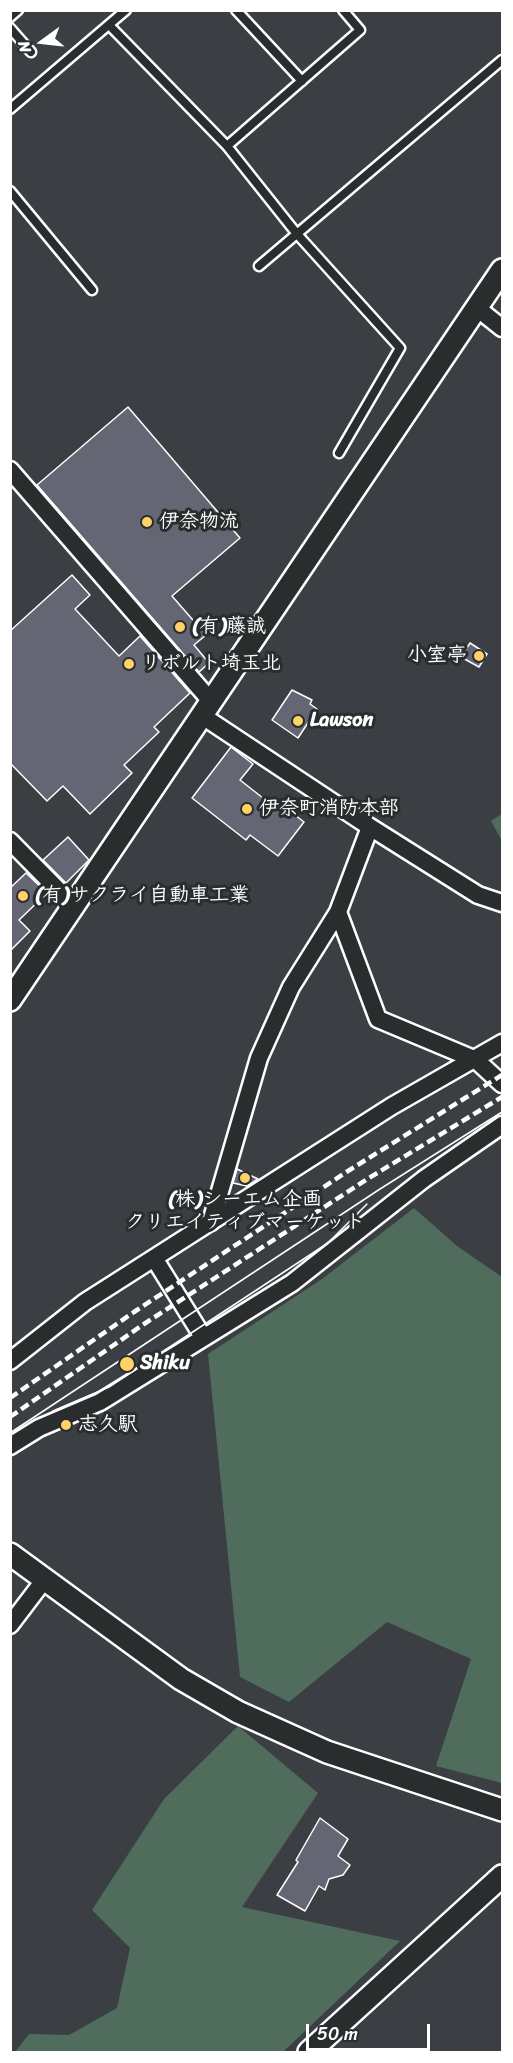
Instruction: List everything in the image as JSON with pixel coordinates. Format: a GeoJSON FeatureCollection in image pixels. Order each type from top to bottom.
{"type":"FeatureCollection","features":[{"type":"Feature","properties":{"kind":"street"},"geometry":{"type":"LineString","coordinates":[[10,1000],[502,270]]}},
{"type":"Feature","properties":{"kind":"street"},"geometry":{"type":"LineString","coordinates":[[477,308],[502,328]]}},
{"type":"Feature","properties":{"kind":"street"},"geometry":{"type":"LineString","coordinates":[[10,470],[206,707],[370,827],[478,895],[502,903]]}},
{"type":"Feature","properties":{"kind":"street"},"geometry":{"type":"LineString","coordinates":[[211,1222],[259,1058],[291,987],[338,912],[370,827]]}},
{"type":"Feature","properties":{"kind":"street"},"geometry":{"type":"LineString","coordinates":[[10,841],[74,906]]}},
{"type":"Feature","properties":{"kind":"street"},"geometry":{"type":"LineString","coordinates":[[338,912],[378,1019],[476,1060],[502,1084]]}},
{"type":"Feature","properties":{"kind":"street"},"geometry":{"type":"LineString","coordinates":[[10,1361],[85,1302],[392,1106],[476,1060],[502,1043]]}},
{"type":"Feature","properties":{"kind":"street"},"geometry":{"type":"LineString","coordinates":[[10,1446],[39,1428],[100,1402],[292,1282],[424,1179],[502,1125]]}},
{"type":"Feature","properties":{"kind":"street"},"geometry":{"type":"LineString","coordinates":[[154,1258],[203,1337]]}},
{"type":"Feature","properties":{"kind":"street"},"geometry":{"type":"LineString","coordinates":[[10,1554],[181,1679],[238,1712],[327,1752],[502,1810]]}},
{"type":"Feature","properties":{"kind":"street"},"geometry":{"type":"LineString","coordinates":[[10,1625],[45,1579]]}},
{"type":"Feature","properties":{"kind":"street"},"geometry":{"type":"LineString","coordinates":[[309,2052],[502,1876]]}},
{"type":"Feature","properties":{"kind":"lane"},"geometry":{"type":"LineString","coordinates":[[10,17],[18,10]]}},
{"type":"Feature","properties":{"kind":"lane"},"geometry":{"type":"LineString","coordinates":[[10,109],[126,10]]}},
{"type":"Feature","properties":{"kind":"lane"},"geometry":{"type":"LineString","coordinates":[[236,10],[302,81]]}},
{"type":"Feature","properties":{"kind":"lane"},"geometry":{"type":"LineString","coordinates":[[228,146],[360,30],[349,13]]}},
{"type":"Feature","properties":{"kind":"lane"},"geometry":{"type":"LineString","coordinates":[[109,25],[228,146],[297,234],[400,348],[339,453]]}},
{"type":"Feature","properties":{"kind":"lane"},"geometry":{"type":"LineString","coordinates":[[10,28],[31,52]]}},
{"type":"Feature","properties":{"kind":"lane"},"geometry":{"type":"LineString","coordinates":[[260,266],[502,60]]}},
{"type":"Feature","properties":{"kind":"lane"},"geometry":{"type":"LineString","coordinates":[[10,191],[92,290]]}},
{"type":"Feature","properties":{"kind":"green space"},"geometry":{"type":"Polygon","coordinates":[[[502,814],[502,841],[491,821],[502,814]]]}},
{"type":"Feature","properties":{"kind":"green space"},"geometry":{"type":"Polygon","coordinates":[[[414,1208],[457,1246],[502,1277],[502,1783],[436,1766],[471,1659],[387,1622],[289,1702],[240,1677],[208,1354],[322,1279],[414,1208]]]}},
{"type":"Feature","properties":{"kind":"green space"},"geometry":{"type":"Polygon","coordinates":[[[238,1726],[318,1793],[242,1907],[400,1941],[283,2052],[15,2052],[29,2034],[69,2035],[117,2008],[130,1948],[92,1910],[164,1799],[238,1726]]]}},
{"type":"Feature","properties":{"kind":"building"},"geometry":{"type":"Polygon","coordinates":[[[128,407],[240,538],[172,596],[206,635],[194,645],[209,663],[199,672],[37,485],[128,407]]]}},
{"type":"Feature","properties":{"kind":"building"},"geometry":{"type":"Polygon","coordinates":[[[72,575],[90,595],[75,609],[119,656],[140,636],[190,693],[154,727],[159,732],[124,765],[132,773],[90,814],[63,786],[47,801],[10,763],[10,631],[72,575]]]}},
{"type":"Feature","properties":{"kind":"building"},"geometry":{"type":"Polygon","coordinates":[[[470,643],[487,654],[479,667],[461,657],[470,643]]]}},
{"type":"Feature","properties":{"kind":"building"},"geometry":{"type":"Polygon","coordinates":[[[292,690],[312,700],[310,704],[317,709],[298,738],[272,720],[292,690]]]}},
{"type":"Feature","properties":{"kind":"building"},"geometry":{"type":"Polygon","coordinates":[[[231,747],[253,764],[240,780],[282,813],[286,808],[304,822],[278,856],[250,835],[246,840],[192,798],[231,747]]]}},
{"type":"Feature","properties":{"kind":"building"},"geometry":{"type":"Polygon","coordinates":[[[68,837],[89,860],[66,883],[43,860],[68,837]]]}},
{"type":"Feature","properties":{"kind":"building"},"geometry":{"type":"Polygon","coordinates":[[[26,873],[47,893],[19,920],[30,931],[10,951],[10,888],[26,873]]]}},
{"type":"Feature","properties":{"kind":"building"},"geometry":{"type":"Polygon","coordinates":[[[237,1169],[258,1179],[247,1186],[233,1183],[237,1169]]]}},
{"type":"Feature","properties":{"kind":"building"},"geometry":{"type":"Polygon","coordinates":[[[320,1818],[348,1839],[338,1856],[350,1865],[343,1875],[329,1879],[325,1890],[319,1886],[305,1911],[277,1895],[298,1862],[296,1860],[320,1818]]]}},
{"type":"Feature","properties":{"kind":"tram line"},"geometry":{"type":"LineString","coordinates":[[10,1433],[380,1189],[502,1112]]}},
{"type":"Feature","properties":{"kind":"tram line"},"geometry":{"type":"LineString","coordinates":[[53,1411],[109,1387],[328,1243],[367,1204]]}},
{"type":"Feature","properties":{"kind":"railway"},"geometry":{"type":"LineString","coordinates":[[10,1398],[134,1312],[348,1171],[502,1075]]}},
{"type":"Feature","properties":{"kind":"railway"},"geometry":{"type":"LineString","coordinates":[[10,1417],[144,1324],[369,1178],[502,1097]]}},
{"type":"Feature","properties":{"kind":"place","name":"伊奈物流"},"geometry":{"type":"Point","coordinates":[147,522]}},
{"type":"Feature","properties":{"kind":"place","name":"(有)藤誠"},"geometry":{"type":"Point","coordinates":[180,627]}},
{"type":"Feature","properties":{"kind":"place","name":"小室亭"},"geometry":{"type":"Point","coordinates":[479,656]}},
{"type":"Feature","properties":{"kind":"place","name":"リボルト埼玉北"},"geometry":{"type":"Point","coordinates":[129,664]}},
{"type":"Feature","properties":{"kind":"place","name":"Lawson"},"geometry":{"type":"Point","coordinates":[298,721]}},
{"type":"Feature","properties":{"kind":"place","name":"伊奈町消防本部"},"geometry":{"type":"Point","coordinates":[247,809]}},
{"type":"Feature","properties":{"kind":"place","name":"(有)サクライ自動車工業"},"geometry":{"type":"Point","coordinates":[23,896]}},
{"type":"Feature","properties":{"kind":"place","name":"(株)シーエム企画 クリエイティブマーケット"},"geometry":{"type":"Point","coordinates":[245,1178]}},
{"type":"Feature","properties":{"kind":"place","name":"Shiku"},"geometry":{"type":"Point","coordinates":[127,1364]}},
{"type":"Feature","properties":{"kind":"place","name":"志久駅"},"geometry":{"type":"Point","coordinates":[66,1425]}}]}
